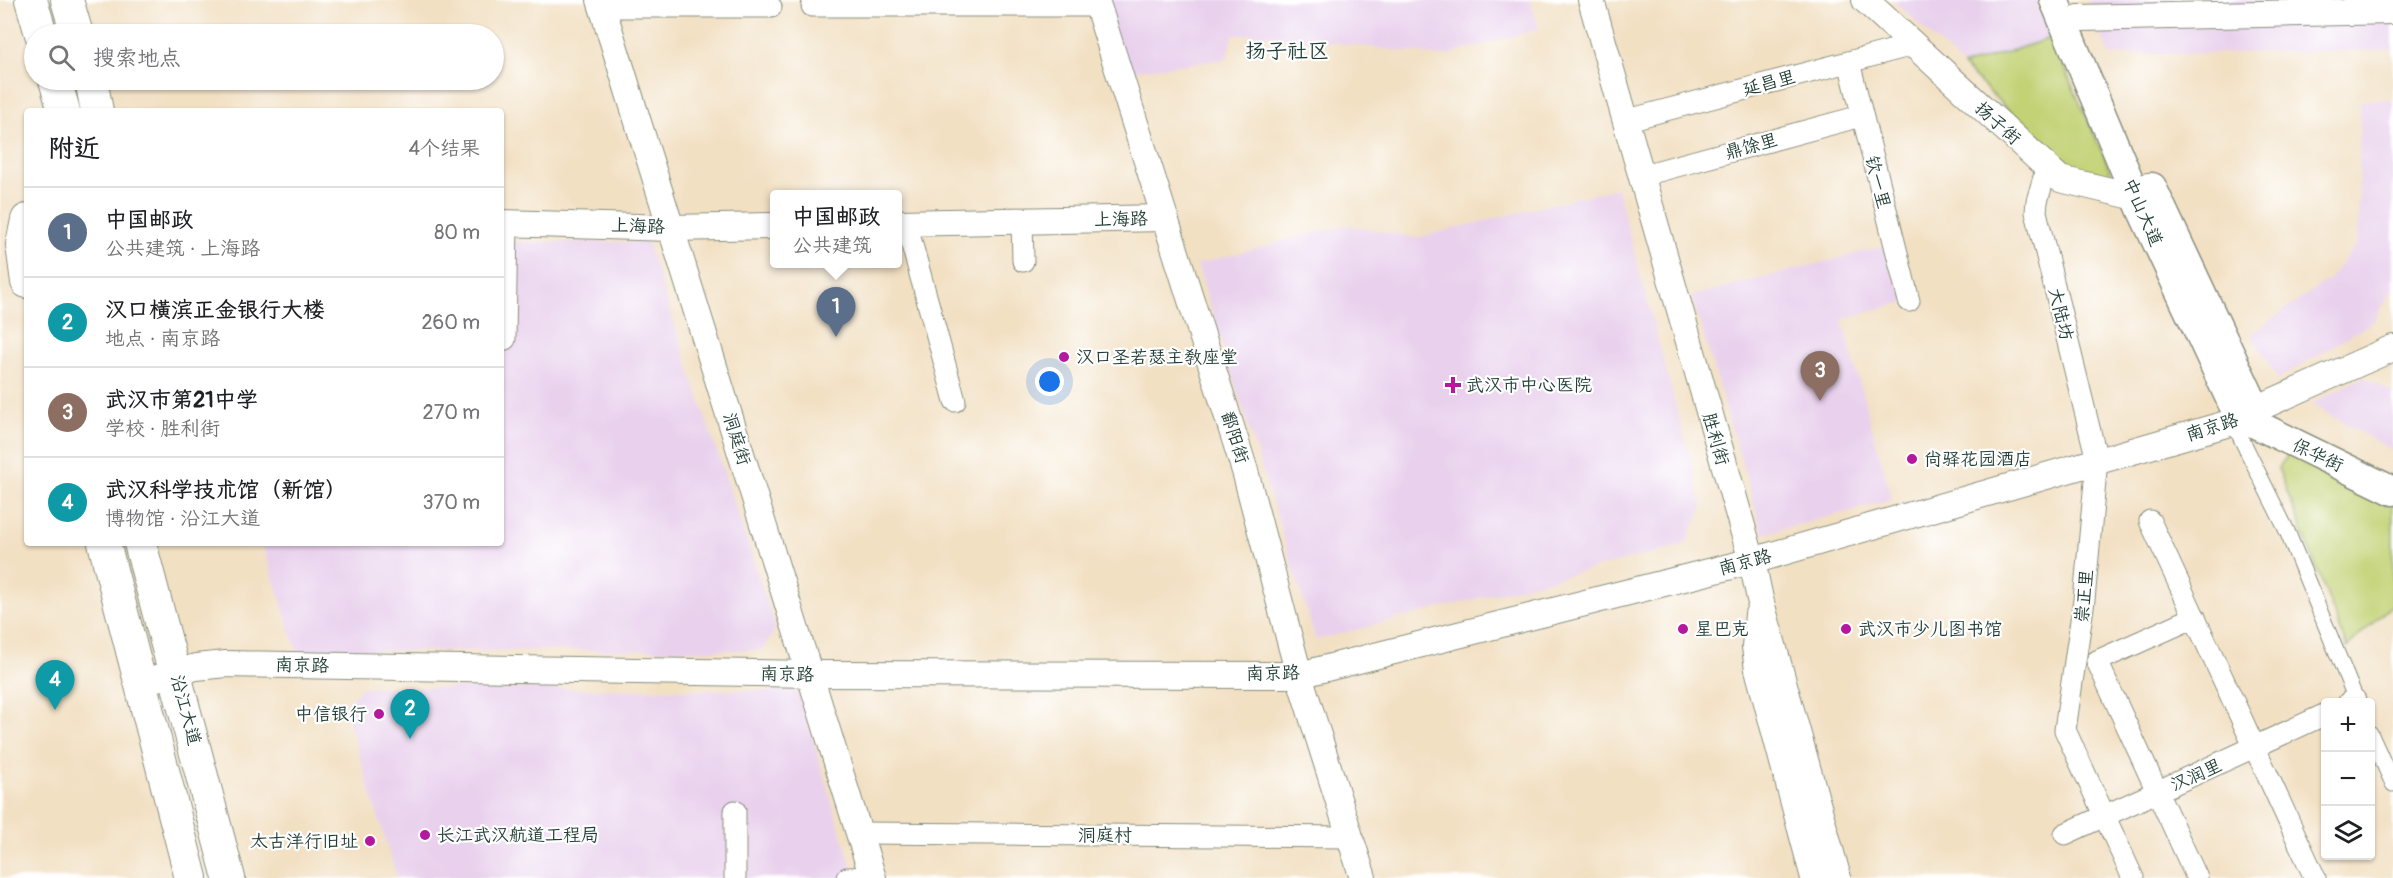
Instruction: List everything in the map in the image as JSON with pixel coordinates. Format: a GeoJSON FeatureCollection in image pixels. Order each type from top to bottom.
{"type":"FeatureCollection","features":[{"type":"Feature","properties":{"kind":"main road"},"geometry":{"type":"LineString","coordinates":[[31,0],[38,24]]}},
{"type":"Feature","properties":{"kind":"main road"},"geometry":{"type":"LineString","coordinates":[[67,0],[74,24]]}},
{"type":"Feature","properties":{"kind":"main road","name":"中山大道"},"geometry":{"type":"LineString","coordinates":[[2054,0],[2244,416]]}},
{"type":"Feature","properties":{"kind":"main road","name":"中山大道"},"geometry":{"type":"LineString","coordinates":[[2076,9],[2143,191]]}},
{"type":"Feature","properties":{"kind":"main road"},"geometry":{"type":"LineString","coordinates":[[58,90],[63,108]]}},
{"type":"Feature","properties":{"kind":"main road"},"geometry":{"type":"LineString","coordinates":[[93,90],[96,108]]}},
{"type":"Feature","properties":{"kind":"main road"},"geometry":{"type":"LineString","coordinates":[[24,235],[22,245],[24,260]]}},
{"type":"Feature","properties":{"kind":"main road","name":"保华街"},"geometry":{"type":"LineString","coordinates":[[2244,416],[2393,477]]}},
{"type":"Feature","properties":{"kind":"main road","name":"保华街"},"geometry":{"type":"LineString","coordinates":[[2244,416],[2393,491]]}},
{"type":"Feature","properties":{"kind":"main road","name":"沿江大道"},"geometry":{"type":"LineString","coordinates":[[105,546],[142,682],[191,878]]}},
{"type":"Feature","properties":{"kind":"main road","name":"沿江大道"},"geometry":{"type":"LineString","coordinates":[[141,546],[229,878]]}},
{"type":"Feature","properties":{"kind":"street","name":"胜利街"},"geometry":{"type":"LineString","coordinates":[[1591,0],[1752,561],[1760,599],[1838,878]]}},
{"type":"Feature","properties":{"kind":"street","name":"扬子街"},"geometry":{"type":"LineString","coordinates":[[1865,0],[2060,179],[2143,191]]}},
{"type":"Feature","properties":{"kind":"street"},"geometry":{"type":"LineString","coordinates":[[601,3],[771,7]]}},
{"type":"Feature","properties":{"kind":"street","name":"洞庭街"},"geometry":{"type":"LineString","coordinates":[[601,3],[873,878]]}},
{"type":"Feature","properties":{"kind":"street"},"geometry":{"type":"LineString","coordinates":[[812,6],[917,3],[1096,3]]}},
{"type":"Feature","properties":{"kind":"street","name":"鄱阳街"},"geometry":{"type":"LineString","coordinates":[[1096,3],[1245,471],[1299,675],[1363,878]]}},
{"type":"Feature","properties":{"kind":"street"},"geometry":{"type":"LineString","coordinates":[[2076,9],[2393,11]]}},
{"type":"Feature","properties":{"kind":"street","name":"延昌里"},"geometry":{"type":"LineString","coordinates":[[1624,121],[1913,45]]}},
{"type":"Feature","properties":{"kind":"street","name":"钦一里"},"geometry":{"type":"LineString","coordinates":[[1849,62],[1909,301]]}},
{"type":"Feature","properties":{"kind":"street","name":"鼎馀里"},"geometry":{"type":"LineString","coordinates":[[1640,176],[1862,116]]}},
{"type":"Feature","properties":{"kind":"street","name":"大陆坊"},"geometry":{"type":"LineString","coordinates":[[2047,167],[2036,212],[2097,460]]}},
{"type":"Feature","properties":{"kind":"street","name":"上海路"},"geometry":{"type":"LineString","coordinates":[[902,223],[1165,218]]}},
{"type":"Feature","properties":{"kind":"street"},"geometry":{"type":"LineString","coordinates":[[1022,221],[1023,261]]}},
{"type":"Feature","properties":{"kind":"street","name":"上海路"},"geometry":{"type":"LineString","coordinates":[[504,223],[671,228],[770,225]]}},
{"type":"Feature","properties":{"kind":"street"},"geometry":{"type":"LineString","coordinates":[[902,223],[955,400]]}},
{"type":"Feature","properties":{"kind":"street"},"geometry":{"type":"LineString","coordinates":[[504,312],[504,339]]}},
{"type":"Feature","properties":{"kind":"street","name":"南京路"},"geometry":{"type":"LineString","coordinates":[[142,682],[209,664],[811,674],[1299,675],[1752,561],[2097,460],[2244,416],[2393,348]]}},
{"type":"Feature","properties":{"kind":"street","name":"中山大道"},"geometry":{"type":"LineString","coordinates":[[2244,416],[2353,698]]}},
{"type":"Feature","properties":{"kind":"street","name":"崇正里"},"geometry":{"type":"LineString","coordinates":[[2097,460],[2084,600],[2066,730],[2106,816]]}},
{"type":"Feature","properties":{"kind":"street"},"geometry":{"type":"LineString","coordinates":[[2150,522],[2315,878]]}},
{"type":"Feature","properties":{"kind":"street"},"geometry":{"type":"LineString","coordinates":[[1760,599],[1755,647],[1758,669],[1814,878]]}},
{"type":"Feature","properties":{"kind":"street"},"geometry":{"type":"LineString","coordinates":[[2195,617],[2097,661],[2197,878]]}},
{"type":"Feature","properties":{"kind":"street","name":"汉润里"},"geometry":{"type":"LineString","coordinates":[[2065,834],[2321,716]]}},
{"type":"Feature","properties":{"kind":"street"},"geometry":{"type":"LineString","coordinates":[[2375,744],[2393,784]]}},
{"type":"Feature","properties":{"kind":"street"},"geometry":{"type":"LineString","coordinates":[[735,811],[735,878]]}},
{"type":"Feature","properties":{"kind":"street"},"geometry":{"type":"LineString","coordinates":[[2106,816],[2133,878]]}},
{"type":"Feature","properties":{"kind":"street","name":"洞庭村"},"geometry":{"type":"LineString","coordinates":[[859,833],[1350,837]]}},
{"type":"Feature","properties":{"kind":"street"},"geometry":{"type":"LineString","coordinates":[[847,878],[873,878]]}},
{"type":"Feature","properties":{"kind":"shaded area"},"geometry":{"type":"Polygon","coordinates":[[[1105,0],[1530,0],[1539,29],[1443,56],[1264,34],[1233,35],[1227,59],[1124,72],[1105,0]]]}},
{"type":"Feature","properties":{"kind":"shaded area"},"geometry":{"type":"Polygon","coordinates":[[[1893,0],[2036,0],[2051,38],[1963,66],[1893,0]]]}},
{"type":"Feature","properties":{"kind":"shaded area"},"geometry":{"type":"Polygon","coordinates":[[[2088,0],[2393,0],[2393,50],[2109,55],[2088,0]]]}},
{"type":"Feature","properties":{"kind":"shaded area"},"geometry":{"type":"Polygon","coordinates":[[[2393,99],[2393,289],[2373,322],[2278,379],[2251,334],[2329,279],[2358,242],[2360,101],[2393,99]]]}},
{"type":"Feature","properties":{"kind":"shaded area","name":"武汉市中心医院"},"geometry":{"type":"Polygon","coordinates":[[[1617,188],[1703,507],[1685,545],[1316,640],[1197,264],[1346,225],[1416,238],[1617,188]]]}},
{"type":"Feature","properties":{"kind":"shaded area"},"geometry":{"type":"Polygon","coordinates":[[[504,242],[647,242],[776,629],[762,650],[297,651],[263,546],[504,546],[504,242]]]}},
{"type":"Feature","properties":{"kind":"shaded area"},"geometry":{"type":"Polygon","coordinates":[[[1894,244],[1909,301],[1842,319],[1892,500],[1763,534],[1692,296],[1894,244]]]}},
{"type":"Feature","properties":{"kind":"shaded area"},"geometry":{"type":"Polygon","coordinates":[[[2363,377],[2393,393],[2393,451],[2311,404],[2363,377]]]}},
{"type":"Feature","properties":{"kind":"shaded area"},"geometry":{"type":"Polygon","coordinates":[[[363,687],[798,691],[855,878],[397,878],[344,706],[363,687]]]}},
{"type":"Feature","properties":{"kind":"green space"},"geometry":{"type":"Polygon","coordinates":[[[2051,38],[2113,177],[2062,162],[1963,66],[2051,38]]]}},
{"type":"Feature","properties":{"kind":"green space"},"geometry":{"type":"Polygon","coordinates":[[[2295,446],[2393,497],[2393,604],[2347,647],[2278,468],[2295,446]]]}},
{"type":"Feature","properties":{"kind":"place","name":"中国邮政"},"geometry":{"type":"Point","coordinates":[836,337]}},
{"type":"Feature","properties":{"kind":"place","name":"汉口圣若瑟主教座堂"},"geometry":{"type":"Point","coordinates":[1064,357]}},
{"type":"Feature","properties":{"kind":"place","name":"武汉市中心医院"},"geometry":{"type":"Point","coordinates":[1453,385]}},
{"type":"Feature","properties":{"kind":"place","name":"武汉市第21中学"},"geometry":{"type":"Point","coordinates":[1820,401]}},
{"type":"Feature","properties":{"kind":"place","name":"尚驿花园酒店"},"geometry":{"type":"Point","coordinates":[1912,459]}},
{"type":"Feature","properties":{"kind":"place","name":"星巴克"},"geometry":{"type":"Point","coordinates":[1683,629]}},
{"type":"Feature","properties":{"kind":"place","name":"武汉市少儿图书馆"},"geometry":{"type":"Point","coordinates":[1846,629]}},
{"type":"Feature","properties":{"kind":"place","name":"武汉科学技术馆（新馆）"},"geometry":{"type":"Point","coordinates":[55,710]}},
{"type":"Feature","properties":{"kind":"place","name":"中信银行"},"geometry":{"type":"Point","coordinates":[379,714]}},
{"type":"Feature","properties":{"kind":"place","name":"汉口横滨正金银行大楼"},"geometry":{"type":"Point","coordinates":[410,739]}},
{"type":"Feature","properties":{"kind":"place","name":"长江武汉航道工程局"},"geometry":{"type":"Point","coordinates":[425,835]}},
{"type":"Feature","properties":{"kind":"place","name":"太古洋行旧址"},"geometry":{"type":"Point","coordinates":[370,841]}},
{"type":"Feature","properties":{"kind":"district","name":"扬子社区"},"geometry":{"type":"Point","coordinates":[1287,51]}}]}
